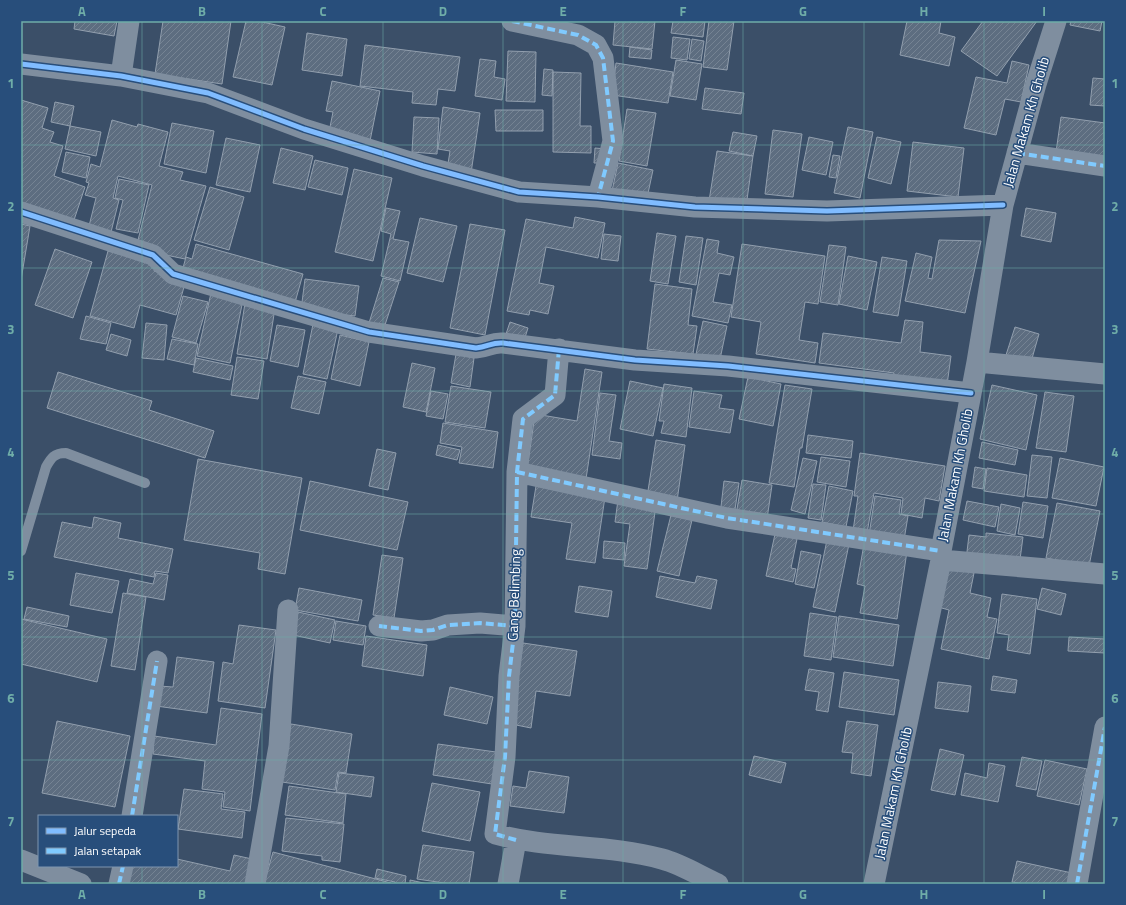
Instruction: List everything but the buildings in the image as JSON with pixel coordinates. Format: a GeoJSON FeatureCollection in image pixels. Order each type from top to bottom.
{"type":"FeatureCollection","features":[{"type":"Feature","properties":{"kind":"street"},"geometry":{"type":"LineString","coordinates":[[121,76],[130,21]]}},
{"type":"Feature","properties":{"kind":"street"},"geometry":{"type":"LineString","coordinates":[[512,21],[578,35],[596,45],[603,58],[613,141],[598,197]]}},
{"type":"Feature","properties":{"kind":"street","name":"Jalan Makam Kh Gholib"},"geometry":{"type":"LineString","coordinates":[[874,884],[941,555],[977,362],[1003,205],[1036,84],[1056,21]]}},
{"type":"Feature","properties":{"kind":"street"},"geometry":{"type":"LineString","coordinates":[[21,64],[121,76],[208,93],[304,129],[423,166],[519,192],[598,197],[695,207],[827,211],[1003,205]]}},
{"type":"Feature","properties":{"kind":"street"},"geometry":{"type":"LineString","coordinates":[[1017,152],[1105,166]]}},
{"type":"Feature","properties":{"kind":"street"},"geometry":{"type":"LineString","coordinates":[[21,212],[153,255],[173,274],[369,332],[476,348],[488,348],[495,342],[559,349],[635,360],[728,366],[971,393]]}},
{"type":"Feature","properties":{"kind":"street","name":"Gang Belimbing"},"geometry":{"type":"LineString","coordinates":[[516,840],[496,834],[505,757],[515,626],[517,472],[523,418],[555,395],[559,349]]}},
{"type":"Feature","properties":{"kind":"street"},"geometry":{"type":"LineString","coordinates":[[977,362],[1105,374]]}},
{"type":"Feature","properties":{"kind":"street"},"geometry":{"type":"LineString","coordinates":[[517,472],[727,518],[941,555],[1105,574]]}},
{"type":"Feature","properties":{"kind":"street"},"geometry":{"type":"LineString","coordinates":[[255,884],[279,746],[288,610]]}},
{"type":"Feature","properties":{"kind":"street"},"geometry":{"type":"LineString","coordinates":[[379,626],[421,631],[433,630],[448,625],[480,622],[515,626]]}},
{"type":"Feature","properties":{"kind":"street"},"geometry":{"type":"LineString","coordinates":[[132,815],[158,661]]}},
{"type":"Feature","properties":{"kind":"street"},"geometry":{"type":"LineString","coordinates":[[1078,884],[1105,727]]}},
{"type":"Feature","properties":{"kind":"street"},"geometry":{"type":"LineString","coordinates":[[508,884],[516,840],[620,851],[662,859],[718,884]]}},
{"type":"Feature","properties":{"kind":"street"},"geometry":{"type":"LineString","coordinates":[[21,860],[38,867]]}},
{"type":"Feature","properties":{"kind":"street"},"geometry":{"type":"LineString","coordinates":[[38,867],[81,884]]}},
{"type":"Feature","properties":{"kind":"street"},"geometry":{"type":"LineString","coordinates":[[119,884],[123,867]]}},
{"type":"Feature","properties":{"kind":"lane"},"geometry":{"type":"LineString","coordinates":[[21,551],[46,467],[52,457],[58,453],[66,453],[145,483]]}},
{"type":"Feature","properties":{"kind":"marked path"},"geometry":{"type":"LineString","coordinates":[[512,21],[578,35],[596,45],[603,58],[613,141],[598,197]]}},
{"type":"Feature","properties":{"kind":"marked path"},"geometry":{"type":"LineString","coordinates":[[1017,153],[1105,166]]}},
{"type":"Feature","properties":{"kind":"marked path"},"geometry":{"type":"LineString","coordinates":[[516,840],[495,834],[505,757],[509,676],[515,626],[517,472],[523,419],[555,395],[559,349]]}},
{"type":"Feature","properties":{"kind":"marked path"},"geometry":{"type":"LineString","coordinates":[[517,472],[727,518],[941,551]]}},
{"type":"Feature","properties":{"kind":"marked path"},"geometry":{"type":"LineString","coordinates":[[379,626],[421,631],[433,630],[448,625],[480,623],[515,626]]}},
{"type":"Feature","properties":{"kind":"marked path"},"geometry":{"type":"LineString","coordinates":[[132,815],[157,661]]}},
{"type":"Feature","properties":{"kind":"marked path"},"geometry":{"type":"LineString","coordinates":[[1077,884],[1105,727]]}},
{"type":"Feature","properties":{"kind":"marked path"},"geometry":{"type":"LineString","coordinates":[[119,884],[123,867]]}},
{"type":"Feature","properties":{"kind":"cycle path"},"geometry":{"type":"LineString","coordinates":[[21,64],[121,76],[208,93],[304,129],[423,166],[519,192],[598,197],[695,207],[827,211],[1003,205]]}},
{"type":"Feature","properties":{"kind":"cycle path"},"geometry":{"type":"LineString","coordinates":[[21,212],[153,255],[173,274],[369,332],[476,348],[496,343],[503,343],[635,360],[728,366],[971,393]]}}]}
